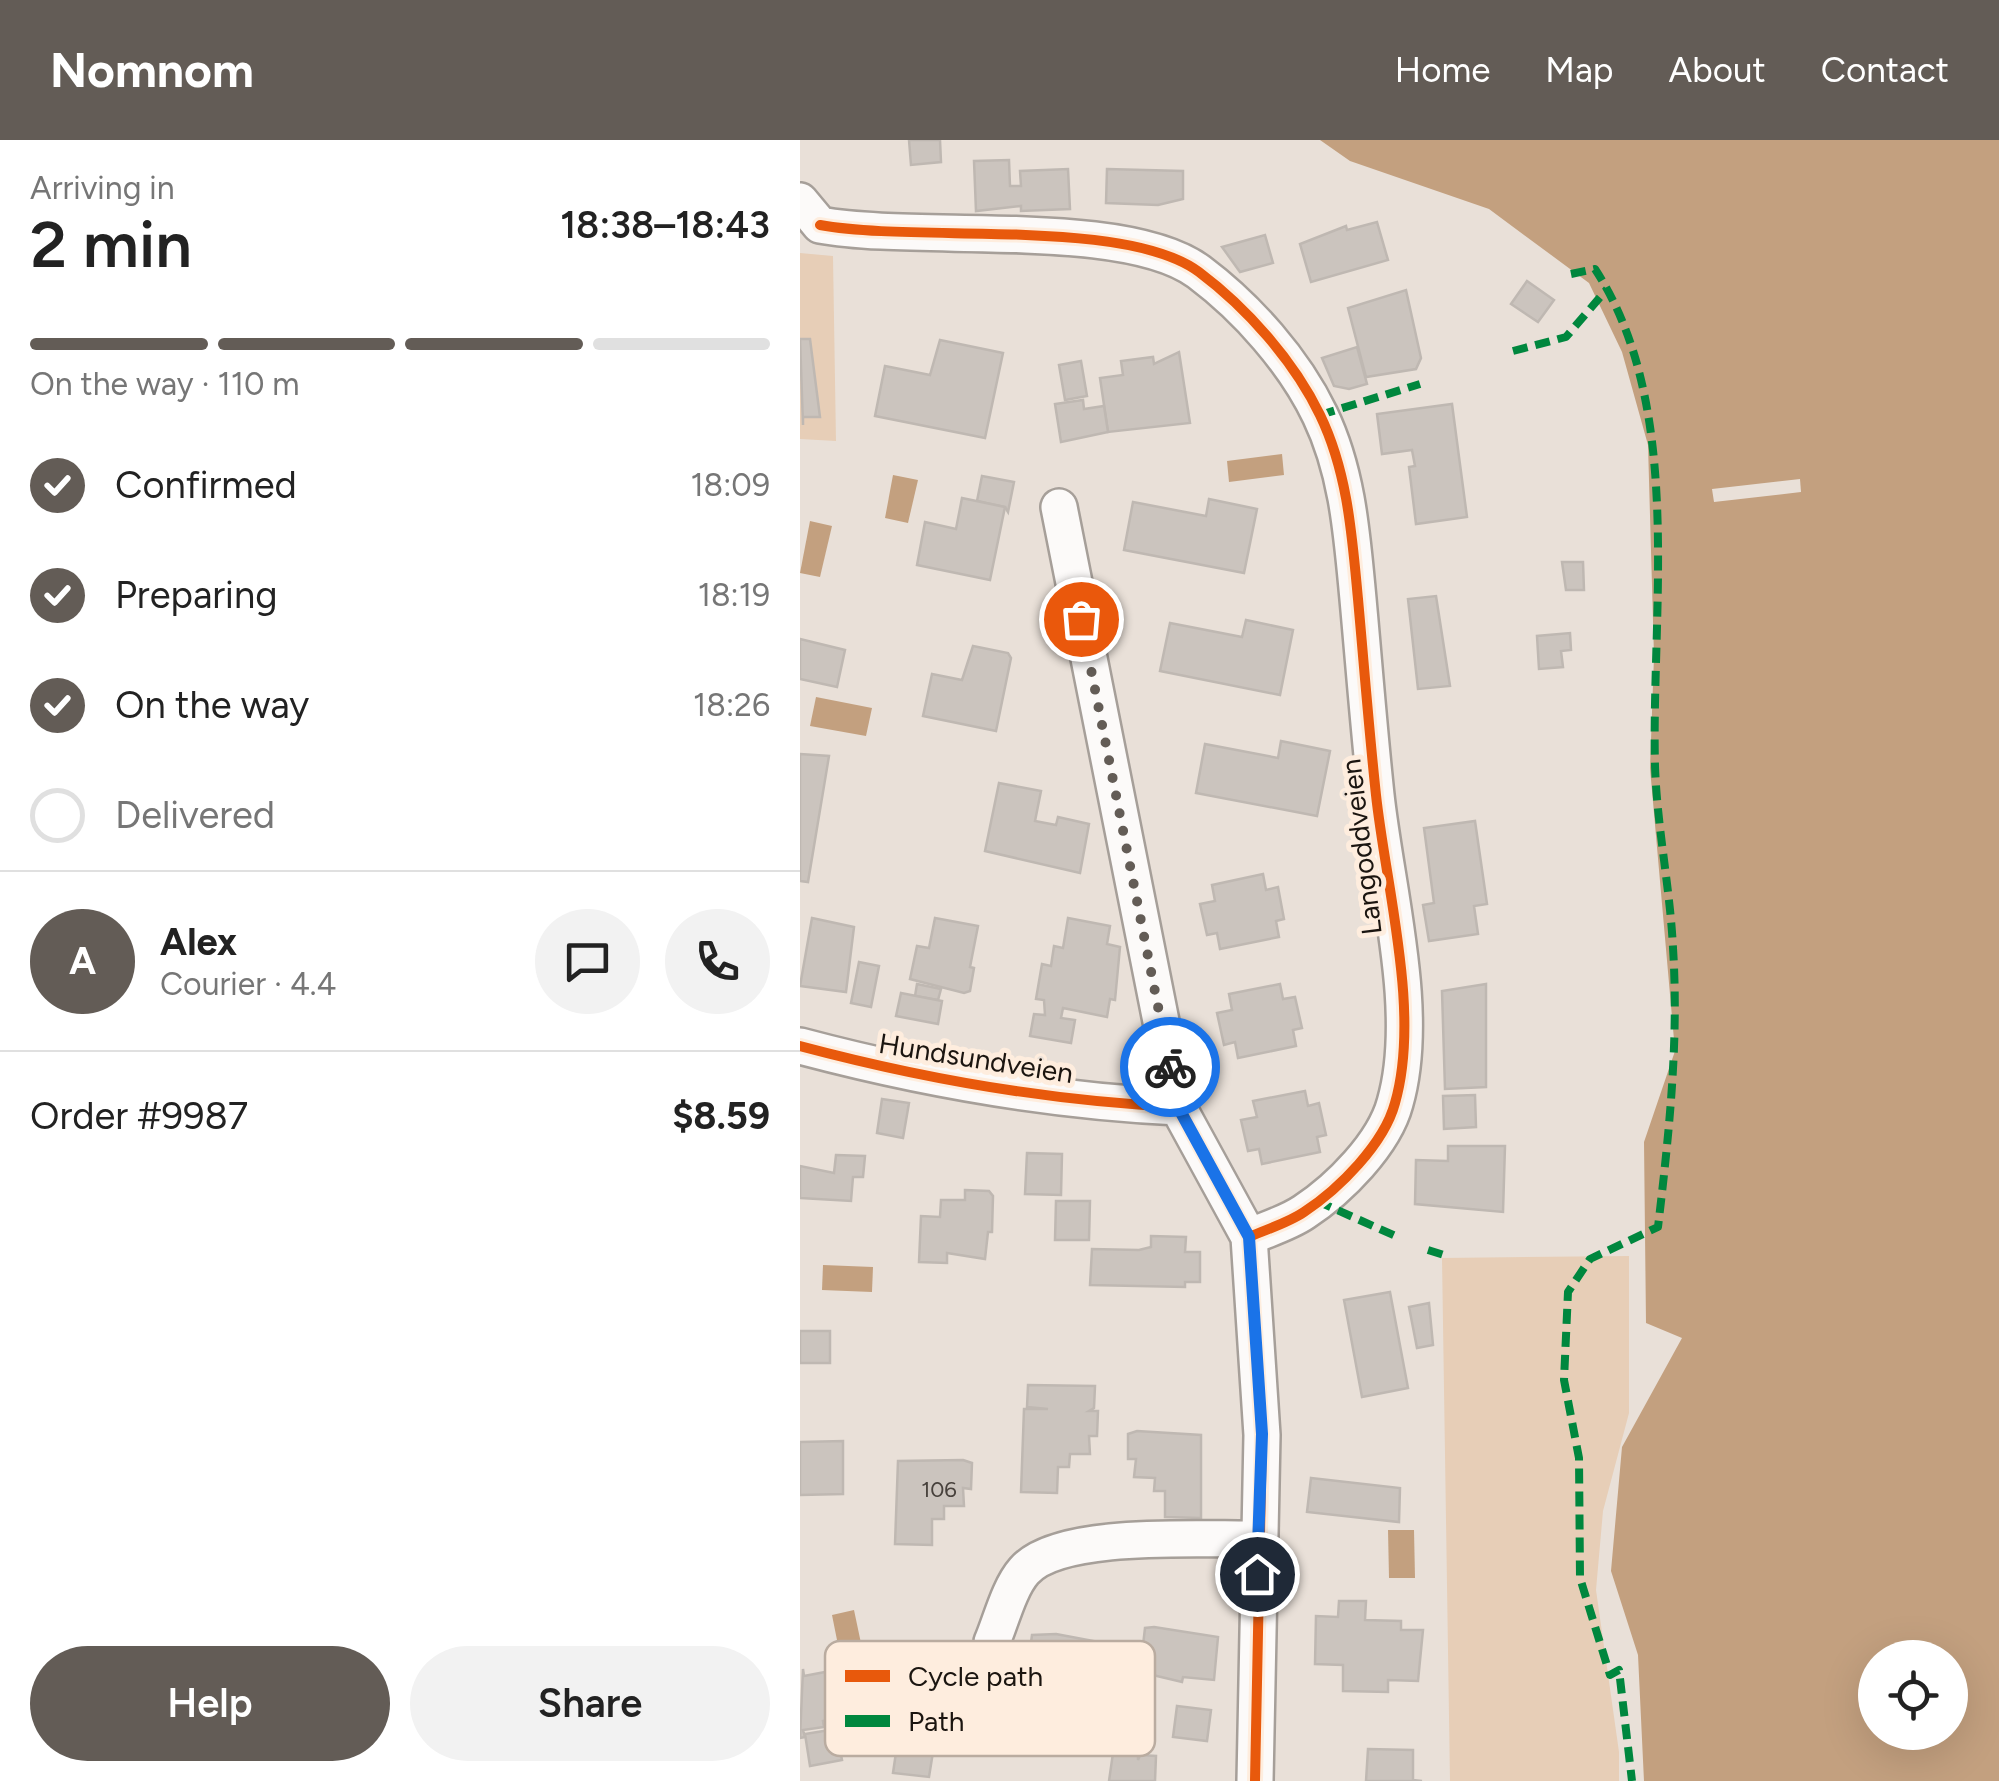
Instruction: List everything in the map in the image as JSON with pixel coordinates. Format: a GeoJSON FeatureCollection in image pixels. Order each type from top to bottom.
{"type":"FeatureCollection","features":[{"type":"Feature","properties":{"kind":"street","name":"Langoddveien"},"geometry":{"type":"LineString","coordinates":[[810,213],[867,234],[1044,238],[1152,249],[1197,270],[1250,318],[1290,365],[1320,415],[1344,478],[1400,990],[1403,1059],[1395,1106],[1351,1171],[1304,1212],[1249,1237]]}},
{"type":"Feature","properties":{"kind":"street"},"geometry":{"type":"LineString","coordinates":[[1059,507],[1178,1107],[1249,1237],[1262,1434],[1255,1781]]}},
{"type":"Feature","properties":{"kind":"street","name":"Hundsundveien"},"geometry":{"type":"LineString","coordinates":[[800,1046],[931,1078],[1121,1104],[1178,1107]]}},
{"type":"Feature","properties":{"kind":"street"},"geometry":{"type":"LineString","coordinates":[[992,1641],[1022,1572],[1045,1554],[1115,1540],[1258,1539]]}},
{"type":"Feature","properties":{"kind":"shaded area"},"geometry":{"type":"Polygon","coordinates":[[[1320,140],[1999,140],[1999,1781],[1644,1781],[1638,1655],[1611,1571],[1622,1447],[1682,1338],[1646,1323],[1644,1142],[1675,1051],[1650,768],[1654,656],[1648,445],[1622,352],[1589,283],[1489,209],[1350,161],[1320,140]]]}},
{"type":"Feature","properties":{"kind":"shaded area"},"geometry":{"type":"Polygon","coordinates":[[[800,253],[833,256],[836,441],[800,439],[800,253]]]}},
{"type":"Feature","properties":{"kind":"shaded area"},"geometry":{"type":"Polygon","coordinates":[[[1282,454],[1284,475],[1229,482],[1227,461],[1282,454]]]}},
{"type":"Feature","properties":{"kind":"shaded area"},"geometry":{"type":"Polygon","coordinates":[[[893,475],[918,480],[908,523],[885,518],[893,475]]]}},
{"type":"Feature","properties":{"kind":"shaded area"},"geometry":{"type":"Polygon","coordinates":[[[810,521],[832,526],[820,577],[800,573],[810,521]]]}},
{"type":"Feature","properties":{"kind":"shaded area"},"geometry":{"type":"Polygon","coordinates":[[[816,697],[872,708],[866,736],[810,726],[816,697]]]}},
{"type":"Feature","properties":{"kind":"shaded area"},"geometry":{"type":"Polygon","coordinates":[[[1629,1256],[1629,1413],[1603,1511],[1596,1590],[1619,1752],[1619,1781],[1450,1781],[1442,1258],[1629,1256]]]}},
{"type":"Feature","properties":{"kind":"shaded area"},"geometry":{"type":"Polygon","coordinates":[[[823,1265],[873,1267],[872,1292],[822,1290],[823,1265]]]}},
{"type":"Feature","properties":{"kind":"shaded area"},"geometry":{"type":"Polygon","coordinates":[[[1388,1530],[1414,1530],[1415,1578],[1389,1578],[1388,1530]]]}},
{"type":"Feature","properties":{"kind":"shaded area"},"geometry":{"type":"Polygon","coordinates":[[[854,1610],[861,1641],[836,1641],[832,1615],[854,1610]]]}},
{"type":"Feature","properties":{"kind":"pier"},"geometry":{"type":"Polygon","coordinates":[[[1800,479],[1801,492],[1714,502],[1712,489],[1800,479]]]}},
{"type":"Feature","properties":{"kind":"building"},"geometry":{"type":"Polygon","coordinates":[[[909,140],[940,140],[941,162],[911,165],[909,140]]]}},
{"type":"Feature","properties":{"kind":"building"},"geometry":{"type":"Polygon","coordinates":[[[1009,160],[1010,186],[1021,186],[1020,171],[1068,169],[1070,209],[1021,211],[1021,206],[976,211],[974,161],[1009,160]]]}},
{"type":"Feature","properties":{"kind":"building"},"geometry":{"type":"Polygon","coordinates":[[[1107,169],[1183,171],[1183,199],[1158,205],[1106,203],[1107,169]]]}},
{"type":"Feature","properties":{"kind":"building"},"geometry":{"type":"Polygon","coordinates":[[[1377,222],[1388,260],[1311,282],[1300,244],[1346,226],[1347,230],[1377,222]]]}},
{"type":"Feature","properties":{"kind":"building"},"geometry":{"type":"Polygon","coordinates":[[[1265,235],[1273,263],[1240,272],[1222,247],[1265,235]]]}},
{"type":"Feature","properties":{"kind":"building"},"geometry":{"type":"Polygon","coordinates":[[[1527,281],[1554,300],[1538,322],[1511,304],[1527,281]]]}},
{"type":"Feature","properties":{"kind":"building"},"geometry":{"type":"Polygon","coordinates":[[[1406,290],[1421,358],[1416,369],[1366,377],[1348,308],[1406,290]]]}},
{"type":"Feature","properties":{"kind":"building"},"geometry":{"type":"Polygon","coordinates":[[[800,339],[810,339],[820,417],[803,417],[803,425],[800,339]]]}},
{"type":"Feature","properties":{"kind":"building"},"geometry":{"type":"Polygon","coordinates":[[[940,340],[1003,353],[985,438],[875,416],[885,366],[930,375],[940,340]]]}},
{"type":"Feature","properties":{"kind":"building"},"geometry":{"type":"Polygon","coordinates":[[[1357,347],[1367,384],[1349,389],[1334,386],[1322,358],[1357,347]]]}},
{"type":"Feature","properties":{"kind":"building"},"geometry":{"type":"Polygon","coordinates":[[[1179,352],[1190,423],[1108,432],[1100,378],[1123,375],[1121,361],[1153,357],[1154,364],[1179,352]]]}},
{"type":"Feature","properties":{"kind":"building"},"geometry":{"type":"Polygon","coordinates":[[[1081,361],[1087,396],[1065,400],[1059,365],[1081,361]]]}},
{"type":"Feature","properties":{"kind":"building"},"geometry":{"type":"Polygon","coordinates":[[[1083,400],[1084,409],[1104,406],[1108,432],[1061,442],[1055,404],[1083,400]]]}},
{"type":"Feature","properties":{"kind":"building"},"geometry":{"type":"Polygon","coordinates":[[[1452,404],[1467,517],[1416,524],[1409,467],[1415,466],[1412,450],[1382,454],[1377,414],[1452,404]]]}},
{"type":"Feature","properties":{"kind":"building"},"geometry":{"type":"Polygon","coordinates":[[[982,476],[1014,482],[1008,512],[1005,507],[977,501],[982,476]]]}},
{"type":"Feature","properties":{"kind":"building"},"geometry":{"type":"Polygon","coordinates":[[[962,498],[1005,507],[990,580],[917,565],[925,522],[956,529],[962,498]]]}},
{"type":"Feature","properties":{"kind":"building"},"geometry":{"type":"Polygon","coordinates":[[[1209,499],[1257,509],[1244,573],[1124,550],[1133,502],[1206,516],[1209,499]]]}},
{"type":"Feature","properties":{"kind":"building"},"geometry":{"type":"Polygon","coordinates":[[[1562,562],[1583,562],[1584,590],[1566,590],[1562,562]]]}},
{"type":"Feature","properties":{"kind":"building"},"geometry":{"type":"Polygon","coordinates":[[[1436,596],[1450,686],[1418,689],[1408,599],[1436,596]]]}},
{"type":"Feature","properties":{"kind":"building"},"geometry":{"type":"Polygon","coordinates":[[[1246,620],[1293,630],[1280,695],[1160,671],[1170,623],[1242,637],[1246,620]]]}},
{"type":"Feature","properties":{"kind":"building"},"geometry":{"type":"Polygon","coordinates":[[[1570,633],[1571,650],[1561,651],[1563,667],[1539,669],[1537,636],[1570,633]]]}},
{"type":"Feature","properties":{"kind":"building"},"geometry":{"type":"Polygon","coordinates":[[[800,639],[845,650],[837,687],[800,679],[800,639]]]}},
{"type":"Feature","properties":{"kind":"building"},"geometry":{"type":"Polygon","coordinates":[[[973,646],[1008,653],[1011,658],[996,731],[923,716],[932,674],[962,680],[973,646]]]}},
{"type":"Feature","properties":{"kind":"building"},"geometry":{"type":"Polygon","coordinates":[[[1281,741],[1330,751],[1317,816],[1196,793],[1205,744],[1278,758],[1281,741]]]}},
{"type":"Feature","properties":{"kind":"building"},"geometry":{"type":"Polygon","coordinates":[[[800,754],[829,756],[808,882],[800,881],[800,754]]]}},
{"type":"Feature","properties":{"kind":"building"},"geometry":{"type":"Polygon","coordinates":[[[999,783],[1041,791],[1035,821],[1056,825],[1058,817],[1089,824],[1080,873],[985,851],[999,783]]]}},
{"type":"Feature","properties":{"kind":"building"},"geometry":{"type":"Polygon","coordinates":[[[1475,821],[1487,904],[1474,906],[1478,934],[1429,941],[1423,905],[1434,903],[1424,828],[1475,821]]]}},
{"type":"Feature","properties":{"kind":"building"},"geometry":{"type":"Polygon","coordinates":[[[1263,874],[1266,890],[1278,887],[1284,919],[1276,921],[1279,937],[1220,949],[1217,933],[1207,935],[1200,904],[1215,901],[1212,885],[1263,874]]]}},
{"type":"Feature","properties":{"kind":"building"},"geometry":{"type":"Polygon","coordinates":[[[812,918],[854,927],[846,992],[800,986],[812,918]]]}},
{"type":"Feature","properties":{"kind":"building"},"geometry":{"type":"Polygon","coordinates":[[[935,918],[978,926],[970,991],[964,993],[910,979],[917,946],[929,948],[935,918]]]}},
{"type":"Feature","properties":{"kind":"building"},"geometry":{"type":"Polygon","coordinates":[[[1068,918],[1110,926],[1107,944],[1120,947],[1115,1000],[1110,999],[1107,1017],[1063,1008],[1061,1018],[1075,1020],[1071,1043],[1030,1036],[1034,1014],[1045,1015],[1044,1000],[1036,999],[1042,964],[1051,966],[1054,946],[1063,948],[1068,918]]]}},
{"type":"Feature","properties":{"kind":"building"},"geometry":{"type":"Polygon","coordinates":[[[859,962],[879,966],[871,1007],[851,1003],[859,962]]]}},
{"type":"Feature","properties":{"kind":"building"},"geometry":{"type":"Polygon","coordinates":[[[917,984],[941,989],[938,1000],[915,996],[917,984]]]}},
{"type":"Feature","properties":{"kind":"building"},"geometry":{"type":"Polygon","coordinates":[[[1280,984],[1283,999],[1295,997],[1302,1028],[1293,1030],[1296,1046],[1238,1058],[1235,1042],[1224,1045],[1217,1013],[1232,1010],[1229,994],[1280,984]]]}},
{"type":"Feature","properties":{"kind":"building"},"geometry":{"type":"Polygon","coordinates":[[[1486,984],[1486,1087],[1445,1089],[1442,991],[1486,984]]]}},
{"type":"Feature","properties":{"kind":"building"},"geometry":{"type":"Polygon","coordinates":[[[901,993],[942,1001],[938,1024],[896,1016],[901,993]]]}},
{"type":"Feature","properties":{"kind":"building"},"geometry":{"type":"Polygon","coordinates":[[[1305,1091],[1308,1106],[1319,1103],[1326,1135],[1317,1137],[1320,1152],[1262,1164],[1259,1149],[1248,1151],[1241,1120],[1257,1117],[1253,1101],[1305,1091]]]}},
{"type":"Feature","properties":{"kind":"building"},"geometry":{"type":"Polygon","coordinates":[[[1475,1095],[1476,1127],[1444,1129],[1443,1096],[1475,1095]]]}},
{"type":"Feature","properties":{"kind":"building"},"geometry":{"type":"Polygon","coordinates":[[[882,1099],[909,1103],[903,1138],[877,1133],[882,1099]]]}},
{"type":"Feature","properties":{"kind":"building"},"geometry":{"type":"Polygon","coordinates":[[[1448,1146],[1505,1146],[1503,1212],[1415,1204],[1416,1160],[1448,1161],[1448,1146]]]}},
{"type":"Feature","properties":{"kind":"building"},"geometry":{"type":"Polygon","coordinates":[[[1027,1153],[1062,1154],[1061,1195],[1025,1194],[1027,1153]]]}},
{"type":"Feature","properties":{"kind":"building"},"geometry":{"type":"Polygon","coordinates":[[[836,1155],[865,1156],[863,1177],[853,1177],[851,1201],[800,1198],[800,1166],[834,1173],[836,1155]]]}},
{"type":"Feature","properties":{"kind":"building"},"geometry":{"type":"Polygon","coordinates":[[[965,1190],[989,1191],[993,1196],[992,1232],[988,1232],[985,1259],[947,1253],[947,1263],[919,1262],[921,1216],[940,1217],[941,1200],[965,1200],[965,1190]]]}},
{"type":"Feature","properties":{"kind":"building"},"geometry":{"type":"Polygon","coordinates":[[[1056,1201],[1090,1201],[1089,1240],[1055,1240],[1056,1201]]]}},
{"type":"Feature","properties":{"kind":"building"},"geometry":{"type":"Polygon","coordinates":[[[1151,1236],[1186,1237],[1185,1252],[1200,1252],[1200,1282],[1185,1282],[1185,1287],[1090,1285],[1092,1249],[1139,1250],[1151,1247],[1151,1236]]]}},
{"type":"Feature","properties":{"kind":"building"},"geometry":{"type":"Polygon","coordinates":[[[1390,1292],[1408,1388],[1362,1397],[1344,1300],[1390,1292]]]}},
{"type":"Feature","properties":{"kind":"building"},"geometry":{"type":"Polygon","coordinates":[[[1429,1303],[1433,1345],[1417,1348],[1409,1307],[1429,1303]]]}},
{"type":"Feature","properties":{"kind":"building"},"geometry":{"type":"Polygon","coordinates":[[[800,1331],[830,1331],[830,1363],[800,1363],[800,1331]]]}},
{"type":"Feature","properties":{"kind":"building"},"geometry":{"type":"Polygon","coordinates":[[[1028,1385],[1095,1386],[1094,1408],[1089,1411],[1098,1411],[1097,1436],[1089,1436],[1090,1454],[1070,1454],[1069,1467],[1058,1467],[1057,1493],[1021,1492],[1024,1409],[1048,1409],[1027,1407],[1028,1385]]]}},
{"type":"Feature","properties":{"kind":"building"},"geometry":{"type":"Polygon","coordinates":[[[1137,1431],[1201,1435],[1201,1518],[1165,1517],[1165,1491],[1154,1491],[1155,1478],[1134,1477],[1136,1459],[1128,1459],[1128,1434],[1137,1431]]]}},
{"type":"Feature","properties":{"kind":"building"},"geometry":{"type":"Polygon","coordinates":[[[843,1441],[843,1494],[800,1495],[800,1442],[843,1441]]]}},
{"type":"Feature","properties":{"kind":"building"},"geometry":{"type":"Polygon","coordinates":[[[898,1461],[972,1463],[971,1489],[963,1488],[964,1506],[944,1506],[944,1519],[932,1519],[932,1545],[895,1544],[898,1461]]]}},
{"type":"Feature","properties":{"kind":"building"},"geometry":{"type":"Polygon","coordinates":[[[1311,1478],[1400,1488],[1399,1522],[1307,1512],[1311,1478]]]}},
{"type":"Feature","properties":{"kind":"building"},"geometry":{"type":"Polygon","coordinates":[[[1339,1601],[1366,1601],[1365,1620],[1401,1621],[1401,1630],[1423,1630],[1418,1681],[1388,1680],[1388,1692],[1343,1691],[1343,1665],[1315,1664],[1316,1616],[1338,1617],[1339,1601]]]}},
{"type":"Feature","properties":{"kind":"building"},"geometry":{"type":"Polygon","coordinates":[[[1145,1628],[1218,1637],[1214,1680],[1183,1677],[1182,1682],[1155,1676],[1155,1641],[1144,1641],[1145,1628]]]}},
{"type":"Feature","properties":{"kind":"building"},"geometry":{"type":"Polygon","coordinates":[[[1056,1634],[1093,1641],[1031,1641],[1032,1635],[1056,1634]]]}},
{"type":"Feature","properties":{"kind":"building"},"geometry":{"type":"Polygon","coordinates":[[[803,1669],[804,1676],[825,1672],[824,1727],[803,1730],[805,1737],[800,1738],[803,1669]]]}},
{"type":"Feature","properties":{"kind":"building"},"geometry":{"type":"Polygon","coordinates":[[[1177,1706],[1211,1710],[1207,1741],[1173,1737],[1177,1706]]]}},
{"type":"Feature","properties":{"kind":"building"},"geometry":{"type":"Polygon","coordinates":[[[825,1731],[825,1756],[841,1756],[842,1760],[810,1766],[805,1734],[825,1731]]]}},
{"type":"Feature","properties":{"kind":"building"},"geometry":{"type":"Polygon","coordinates":[[[1368,1749],[1413,1750],[1413,1780],[1422,1781],[1366,1781],[1368,1749]]]}},
{"type":"Feature","properties":{"kind":"building"},"geometry":{"type":"Polygon","coordinates":[[[895,1756],[932,1756],[929,1777],[893,1773],[895,1756]]]}},
{"type":"Feature","properties":{"kind":"building"},"geometry":{"type":"Polygon","coordinates":[[[1113,1756],[1138,1756],[1138,1760],[1140,1756],[1156,1756],[1155,1781],[1109,1781],[1113,1756]]]}},
{"type":"Feature","properties":{"kind":"marked path"},"geometry":{"type":"LineString","coordinates":[[1571,274],[1595,269],[1623,324],[1642,383],[1657,511],[1655,766],[1675,983],[1666,1157],[1658,1227],[1590,1259],[1568,1292],[1564,1380],[1579,1458],[1580,1578],[1610,1675],[1619,1670],[1632,1781]]}},
{"type":"Feature","properties":{"kind":"marked path"},"geometry":{"type":"LineString","coordinates":[[1513,351],[1566,337],[1607,289]]}},
{"type":"Feature","properties":{"kind":"marked path"},"geometry":{"type":"LineString","coordinates":[[1320,415],[1420,384]]}},
{"type":"Feature","properties":{"kind":"marked path"},"geometry":{"type":"LineString","coordinates":[[1317,1201],[1400,1238]]}},
{"type":"Feature","properties":{"kind":"marked path"},"geometry":{"type":"LineString","coordinates":[[1428,1250],[1447,1256]]}},
{"type":"Feature","properties":{"kind":"cycle path"},"geometry":{"type":"LineString","coordinates":[[820,225],[1072,238],[1122,244],[1165,255],[1199,272],[1252,319],[1297,375],[1320,415],[1343,482],[1353,552],[1376,795],[1403,991],[1402,1068],[1389,1119],[1358,1164],[1304,1212],[1249,1237]]}},
{"type":"Feature","properties":{"kind":"cycle path"},"geometry":{"type":"LineString","coordinates":[[800,1046],[988,1087],[1082,1100],[1178,1107],[1249,1237],[1262,1435],[1255,1781]]}},
{"type":"Feature","properties":{"kind":"way so far"},"geometry":{"type":"LineString","coordinates":[[1081,619],[1170,1067]]}},
{"type":"Feature","properties":{"kind":"route"},"geometry":{"type":"LineString","coordinates":[[1170,1067],[1178,1107],[1249,1237],[1262,1434],[1257,1574]]}}]}
